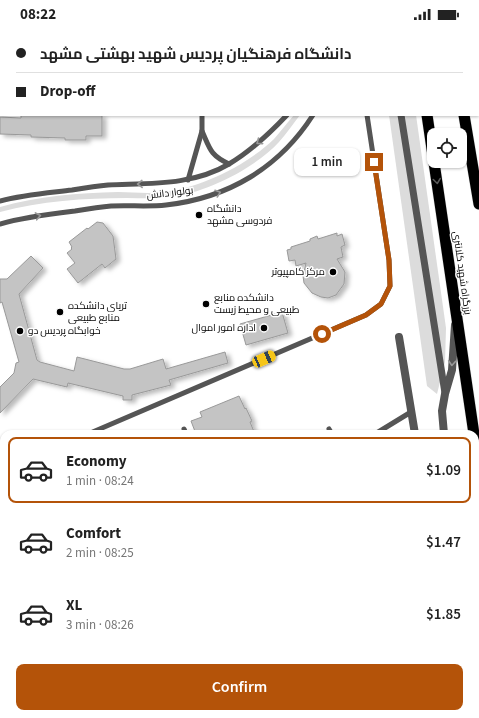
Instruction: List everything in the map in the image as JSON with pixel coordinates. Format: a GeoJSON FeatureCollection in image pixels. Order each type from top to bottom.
{"type":"FeatureCollection","features":[{"type":"Feature","properties":{"kind":"highway","name":"بزرگراه شهید کلانتری"},"geometry":{"type":"LineString","coordinates":[[427,116],[473,430]]}},
{"type":"Feature","properties":{"kind":"highway"},"geometry":{"type":"LineString","coordinates":[[464,116],[479,204]]}},
{"type":"Feature","properties":{"kind":"street"},"geometry":{"type":"LineString","coordinates":[[401,116],[445,394]]}},
{"type":"Feature","properties":{"kind":"street"},"geometry":{"type":"LineString","coordinates":[[444,430],[442,411],[452,370],[456,310]]}},
{"type":"Feature","properties":{"kind":"street"},"geometry":{"type":"LineString","coordinates":[[399,337],[414,430]]}},
{"type":"Feature","properties":{"kind":"lane"},"geometry":{"type":"LineString","coordinates":[[188,180],[202,131],[202,116]]}},
{"type":"Feature","properties":{"kind":"lane","name":"بولوار دانش"},"geometry":{"type":"LineString","coordinates":[[0,202],[40,193],[107,185],[162,184],[188,180],[213,172],[229,164],[265,138],[286,116]]}},
{"type":"Feature","properties":{"kind":"lane","name":"بولوار دانش"},"geometry":{"type":"LineString","coordinates":[[0,224],[45,215],[110,206],[165,205],[193,200],[221,192],[251,178],[279,157],[302,132],[312,116]]}},
{"type":"Feature","properties":{"kind":"lane"},"geometry":{"type":"LineString","coordinates":[[363,116],[368,121]]}},
{"type":"Feature","properties":{"kind":"lane"},"geometry":{"type":"LineString","coordinates":[[97,430],[366,315],[381,304],[390,286],[389,260],[367,116]]}},
{"type":"Feature","properties":{"kind":"lane"},"geometry":{"type":"LineString","coordinates":[[202,131],[210,149],[217,158],[229,164]]}},
{"type":"Feature","properties":{"kind":"lane"},"geometry":{"type":"LineString","coordinates":[[382,430],[411,412]]}},
{"type":"Feature","properties":{"kind":"shaded area"},"geometry":{"type":"Polygon","coordinates":[[[293,116],[299,116],[282,139],[257,161],[214,185],[184,195],[164,198],[63,201],[31,205],[0,212],[0,207],[14,203],[73,194],[103,192],[157,193],[178,190],[193,186],[223,174],[251,158],[274,139],[293,116]]]}},
{"type":"Feature","properties":{"kind":"shaded area"},"geometry":{"type":"Polygon","coordinates":[[[389,116],[416,116],[446,328],[445,362],[437,394],[427,386],[389,116]]]}},
{"type":"Feature","properties":{"kind":"building"},"geometry":{"type":"Polygon","coordinates":[[[21,116],[102,116],[102,136],[86,136],[86,140],[65,140],[65,138],[0,134],[0,117],[21,118],[21,116]]]}},
{"type":"Feature","properties":{"kind":"building"},"geometry":{"type":"Polygon","coordinates":[[[97,222],[103,223],[113,236],[116,259],[105,268],[102,264],[78,283],[67,269],[75,263],[67,253],[72,249],[69,242],[97,222]]]}},
{"type":"Feature","properties":{"kind":"building"},"geometry":{"type":"Polygon","coordinates":[[[337,233],[337,236],[342,234],[345,245],[341,247],[343,257],[337,259],[345,272],[344,284],[336,295],[328,298],[321,297],[312,293],[304,283],[303,276],[306,263],[296,266],[295,260],[289,261],[287,250],[291,249],[291,247],[310,241],[310,239],[317,236],[318,239],[337,233]]]}},
{"type":"Feature","properties":{"kind":"building"},"geometry":{"type":"Polygon","coordinates":[[[31,256],[43,268],[19,294],[37,360],[40,362],[74,371],[77,357],[124,369],[130,369],[163,359],[166,369],[225,352],[228,363],[169,380],[171,385],[132,395],[132,400],[123,400],[123,396],[68,383],[67,387],[33,379],[0,413],[0,387],[14,373],[16,363],[19,362],[2,302],[0,303],[0,279],[7,279],[31,256]]]}},
{"type":"Feature","properties":{"kind":"building","name":"اداره امور اموال"},"geometry":{"type":"Polygon","coordinates":[[[282,312],[288,333],[246,345],[240,324],[282,312]]]}},
{"type":"Feature","properties":{"kind":"building"},"geometry":{"type":"Polygon","coordinates":[[[239,396],[252,421],[250,422],[253,430],[194,430],[191,421],[202,417],[200,412],[239,396]]]}},
{"type":"Feature","properties":{"kind":"place","name":"دانشگاه فردوسی مشهد"},"geometry":{"type":"Point","coordinates":[199,215]}},
{"type":"Feature","properties":{"kind":"place","name":"مرکز کامپیوتر"},"geometry":{"type":"Point","coordinates":[333,272]}},
{"type":"Feature","properties":{"kind":"place","name":"دانشکده منابع طبیعی و محیط زیست"},"geometry":{"type":"Point","coordinates":[206,304]}},
{"type":"Feature","properties":{"kind":"place","name":"تریای دانشکده منابع طبیعی"},"geometry":{"type":"Point","coordinates":[60,312]}},
{"type":"Feature","properties":{"kind":"place","name":"اداره امور اموال"},"geometry":{"type":"Point","coordinates":[264,328]}},
{"type":"Feature","properties":{"kind":"place","name":"خوابگاه پردیس دو"},"geometry":{"type":"Point","coordinates":[20,331]}},
{"type":"Feature","properties":{"kind":"route"},"geometry":{"type":"LineString","coordinates":[[322,334],[366,315],[381,304],[390,286],[389,260],[374,162]]}}]}
